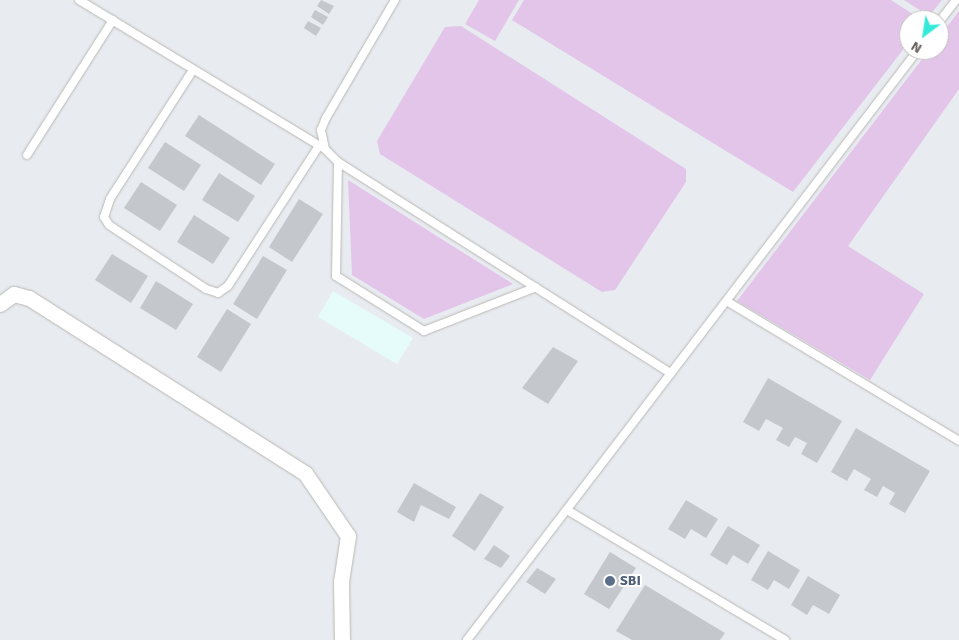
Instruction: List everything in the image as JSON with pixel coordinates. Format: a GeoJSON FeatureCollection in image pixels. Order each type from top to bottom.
{"type":"FeatureCollection","features":[{"type":"Feature","properties":{"kind":"street"},"geometry":{"type":"LineString","coordinates":[[0,304],[14,294],[29,298],[305,473],[348,536],[341,582],[342,640]]}},
{"type":"Feature","properties":{"kind":"lane"},"geometry":{"type":"LineString","coordinates":[[79,0],[322,147],[338,162],[671,373]]}},
{"type":"Feature","properties":{"kind":"lane"},"geometry":{"type":"LineString","coordinates":[[193,70],[110,199],[104,216],[109,225],[206,289],[218,293],[228,286],[322,147],[321,130],[326,118],[395,0]]}},
{"type":"Feature","properties":{"kind":"lane"},"geometry":{"type":"LineString","coordinates":[[948,10],[956,0]]}},
{"type":"Feature","properties":{"kind":"lane"},"geometry":{"type":"LineString","coordinates":[[27,155],[113,20]]}},
{"type":"Feature","properties":{"kind":"lane"},"geometry":{"type":"LineString","coordinates":[[467,640],[671,373],[728,302],[910,60]]}},
{"type":"Feature","properties":{"kind":"lane"},"geometry":{"type":"LineString","coordinates":[[338,162],[336,276],[424,331],[536,287]]}},
{"type":"Feature","properties":{"kind":"lane"},"geometry":{"type":"LineString","coordinates":[[728,302],[959,441]]}},
{"type":"Feature","properties":{"kind":"lane"},"geometry":{"type":"LineString","coordinates":[[567,510],[785,640]]}},
{"type":"Feature","properties":{"kind":"shaded area"},"geometry":{"type":"Polygon","coordinates":[[[479,0],[519,0],[495,41],[465,24],[479,0]]]}},
{"type":"Feature","properties":{"kind":"shaded area"},"geometry":{"type":"Polygon","coordinates":[[[524,0],[891,0],[906,10],[899,10],[899,55],[793,192],[512,20],[524,0]]]}},
{"type":"Feature","properties":{"kind":"shaded area"},"geometry":{"type":"Polygon","coordinates":[[[904,0],[942,0],[934,10],[920,10],[904,0]]]}},
{"type":"Feature","properties":{"kind":"shaded area"},"geometry":{"type":"Polygon","coordinates":[[[959,11],[959,89],[848,246],[924,294],[870,380],[737,301],[921,60],[949,60],[949,24],[959,11]]]}},
{"type":"Feature","properties":{"kind":"shaded area"},"geometry":{"type":"Polygon","coordinates":[[[461,26],[686,169],[686,182],[615,290],[602,292],[380,154],[377,141],[445,27],[461,26]]]}},
{"type":"Feature","properties":{"kind":"shaded area"},"geometry":{"type":"Polygon","coordinates":[[[348,180],[513,284],[424,319],[352,275],[348,180]]]}},
{"type":"Feature","properties":{"kind":"shaded area"},"geometry":{"type":"Polygon","coordinates":[[[333,291],[413,338],[397,364],[318,317],[333,291]]]}},
{"type":"Feature","properties":{"kind":"building"},"geometry":{"type":"Polygon","coordinates":[[[321,0],[334,6],[329,14],[317,6],[321,0]]]}},
{"type":"Feature","properties":{"kind":"building"},"geometry":{"type":"Polygon","coordinates":[[[315,10],[328,17],[323,25],[311,17],[315,10]]]}},
{"type":"Feature","properties":{"kind":"building"},"geometry":{"type":"Polygon","coordinates":[[[308,21],[321,28],[316,36],[304,28],[308,21]]]}},
{"type":"Feature","properties":{"kind":"building"},"geometry":{"type":"Polygon","coordinates":[[[199,115],[275,164],[261,185],[185,136],[199,115]]]}},
{"type":"Feature","properties":{"kind":"building"},"geometry":{"type":"Polygon","coordinates":[[[165,142],[201,165],[184,191],[148,168],[165,142]]]}},
{"type":"Feature","properties":{"kind":"building"},"geometry":{"type":"Polygon","coordinates":[[[219,173],[255,196],[238,222],[202,200],[219,173]]]}},
{"type":"Feature","properties":{"kind":"building"},"geometry":{"type":"Polygon","coordinates":[[[141,182],[177,205],[160,231],[124,208],[141,182]]]}},
{"type":"Feature","properties":{"kind":"building"},"geometry":{"type":"Polygon","coordinates":[[[299,199],[323,214],[292,262],[269,247],[299,199]]]}},
{"type":"Feature","properties":{"kind":"building"},"geometry":{"type":"Polygon","coordinates":[[[194,215],[230,238],[213,264],[177,242],[194,215]]]}},
{"type":"Feature","properties":{"kind":"building"},"geometry":{"type":"Polygon","coordinates":[[[112,254],[148,276],[131,303],[95,280],[112,254]]]}},
{"type":"Feature","properties":{"kind":"building"},"geometry":{"type":"Polygon","coordinates":[[[263,256],[287,270],[257,319],[233,304],[263,256]]]}},
{"type":"Feature","properties":{"kind":"building"},"geometry":{"type":"Polygon","coordinates":[[[156,281],[193,304],[176,330],[140,308],[156,281]]]}},
{"type":"Feature","properties":{"kind":"building"},"geometry":{"type":"Polygon","coordinates":[[[227,309],[251,324],[221,372],[197,357],[227,309]]]}},
{"type":"Feature","properties":{"kind":"building"},"geometry":{"type":"Polygon","coordinates":[[[553,347],[578,361],[548,404],[522,388],[553,347]]]}},
{"type":"Feature","properties":{"kind":"building"},"geometry":{"type":"Polygon","coordinates":[[[768,378],[842,421],[817,463],[801,454],[807,443],[795,437],[789,447],[776,440],[783,428],[766,419],[759,431],[743,422],[768,378]]]}},
{"type":"Feature","properties":{"kind":"building"},"geometry":{"type":"Polygon","coordinates":[[[856,428],[930,471],[905,513],[889,504],[895,493],[883,486],[877,497],[864,490],[871,479],[854,469],[847,481],[831,472],[856,428]]]}},
{"type":"Feature","properties":{"kind":"building"},"geometry":{"type":"Polygon","coordinates":[[[414,483],[456,507],[449,519],[421,505],[414,522],[397,512],[414,483]]]}},
{"type":"Feature","properties":{"kind":"building"},"geometry":{"type":"Polygon","coordinates":[[[480,493],[504,507],[475,551],[452,536],[480,493]]]}},
{"type":"Feature","properties":{"kind":"building"},"geometry":{"type":"Polygon","coordinates":[[[686,500],[718,519],[706,538],[691,529],[685,539],[668,529],[686,500]]]}},
{"type":"Feature","properties":{"kind":"building"},"geometry":{"type":"Polygon","coordinates":[[[728,526],[760,545],[748,564],[733,555],[727,565],[710,555],[728,526]]]}},
{"type":"Feature","properties":{"kind":"building"},"geometry":{"type":"Polygon","coordinates":[[[494,545],[510,556],[501,568],[484,559],[494,545]]]}},
{"type":"Feature","properties":{"kind":"building"},"geometry":{"type":"Polygon","coordinates":[[[768,551],[800,570],[789,589],[774,580],[768,590],[751,580],[768,551]]]}},
{"type":"Feature","properties":{"kind":"building","name":"SBI"},"geometry":{"type":"Polygon","coordinates":[[[610,552],[636,568],[609,609],[584,594],[610,552]]]}},
{"type":"Feature","properties":{"kind":"building"},"geometry":{"type":"Polygon","coordinates":[[[537,568],[556,579],[545,594],[526,582],[537,568]]]}},
{"type":"Feature","properties":{"kind":"building"},"geometry":{"type":"Polygon","coordinates":[[[808,576],[840,595],[829,614],[813,605],[807,615],[791,605],[808,576]]]}},
{"type":"Feature","properties":{"kind":"building"},"geometry":{"type":"Polygon","coordinates":[[[645,585],[725,633],[720,640],[632,640],[616,631],[645,585]]]}},
{"type":"Feature","properties":{"kind":"place","name":"SBI"},"geometry":{"type":"Point","coordinates":[610,581]}}]}
